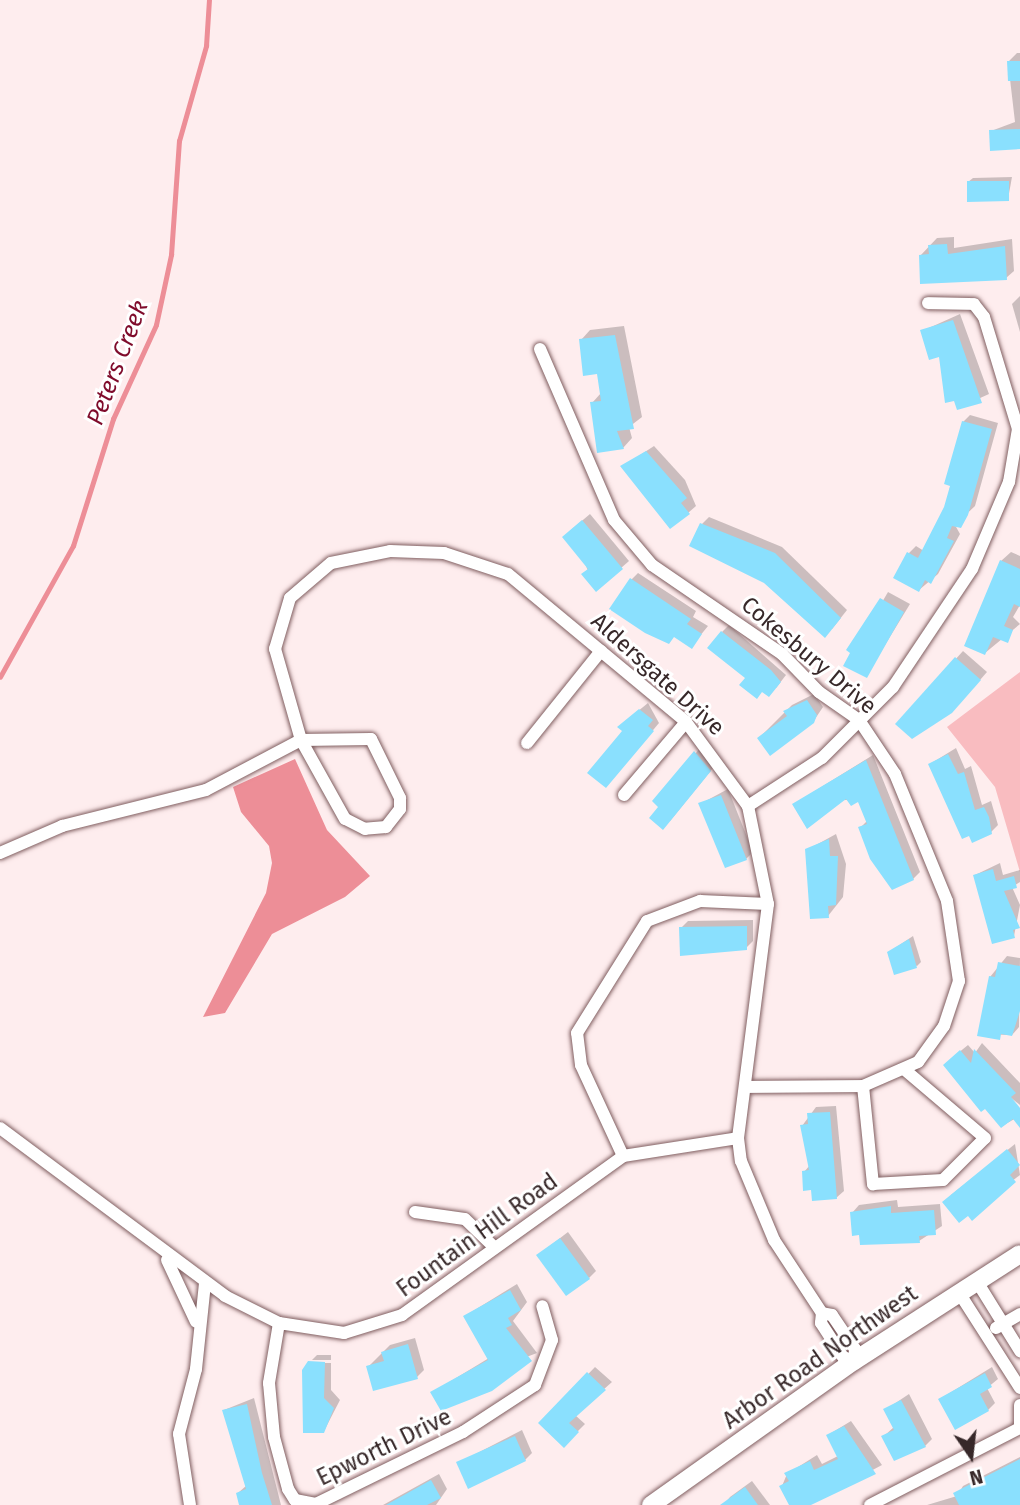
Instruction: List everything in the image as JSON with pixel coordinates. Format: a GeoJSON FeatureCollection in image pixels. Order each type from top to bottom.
{"type":"FeatureCollection","features":[{"type":"Feature","properties":{"kind":"street"},"geometry":{"type":"LineString","coordinates":[[748,806],[822,758],[893,687],[949,610],[992,526],[1018,448],[1012,403],[984,317],[974,304],[928,303]]}},
{"type":"Feature","properties":{"kind":"street","name":"Cokesbury Drive"},"geometry":{"type":"LineString","coordinates":[[540,349],[592,481],[614,520],[652,565],[772,646],[819,692],[859,720],[922,830],[960,955],[960,981],[943,1026],[905,1070],[863,1086],[745,1087]]}},
{"type":"Feature","properties":{"kind":"street","name":"Aldersgate Drive"},"geometry":{"type":"LineString","coordinates":[[301,740],[371,739],[400,798],[395,819],[375,830],[345,819],[301,740],[279,676],[276,636],[298,587],[344,559],[410,550],[470,559],[525,586],[687,722],[748,806],[768,904],[738,1138],[775,1240],[822,1313],[821,1322],[843,1357],[854,1361]]}},
{"type":"Feature","properties":{"kind":"street"},"geometry":{"type":"LineString","coordinates":[[527,743],[601,651]]}},
{"type":"Feature","properties":{"kind":"street"},"geometry":{"type":"LineString","coordinates":[[624,794],[687,722]]}},
{"type":"Feature","properties":{"kind":"street"},"geometry":{"type":"LineString","coordinates":[[0,853],[62,826],[206,789],[301,740]]}},
{"type":"Feature","properties":{"kind":"street"},"geometry":{"type":"LineString","coordinates":[[623,1156],[581,1066],[577,1033],[647,921],[700,901],[768,904]]}},
{"type":"Feature","properties":{"kind":"street"},"geometry":{"type":"LineString","coordinates":[[863,1086],[873,1184],[943,1180],[985,1138],[905,1070]]}},
{"type":"Feature","properties":{"kind":"street","name":"Fountain Hill Road"},"geometry":{"type":"LineString","coordinates":[[0,1128],[205,1283],[279,1323],[344,1333],[377,1326],[431,1297],[494,1247],[623,1156],[738,1138]]}},
{"type":"Feature","properties":{"kind":"street"},"geometry":{"type":"LineString","coordinates":[[415,1212],[465,1219],[494,1247]]}},
{"type":"Feature","properties":{"kind":"street"},"geometry":{"type":"LineString","coordinates":[[158,1248],[181,1279],[198,1333]]}},
{"type":"Feature","properties":{"kind":"street","name":"Arbor Road Northwest"},"geometry":{"type":"LineString","coordinates":[[651,1505],[854,1361],[958,1291],[1020,1254]]}},
{"type":"Feature","properties":{"kind":"street"},"geometry":{"type":"LineString","coordinates":[[976,1280],[1020,1351]]}},
{"type":"Feature","properties":{"kind":"street"},"geometry":{"type":"LineString","coordinates":[[190,1505],[179,1434],[205,1283]]}},
{"type":"Feature","properties":{"kind":"street"},"geometry":{"type":"LineString","coordinates":[[958,1291],[1020,1388]]}},
{"type":"Feature","properties":{"kind":"street","name":"Epworth Drive"},"geometry":{"type":"LineString","coordinates":[[279,1323],[269,1403],[281,1470],[295,1502],[330,1503],[463,1432],[535,1385],[552,1340],[542,1306]]}},
{"type":"Feature","properties":{"kind":"street"},"geometry":{"type":"LineString","coordinates":[[986,1334],[1020,1314]]}},
{"type":"Feature","properties":{"kind":"street"},"geometry":{"type":"LineString","coordinates":[[870,1505],[1020,1427],[1020,1405]]}},
{"type":"Feature","properties":{"kind":"shaded area"},"geometry":{"type":"Polygon","coordinates":[[[1020,672],[1020,872],[995,787],[947,727],[1020,672]]]}},
{"type":"Feature","properties":{"kind":"shaded area"},"geometry":{"type":"Polygon","coordinates":[[[295,759],[327,830],[370,876],[345,897],[272,934],[225,1013],[203,1017],[266,893],[272,863],[269,846],[241,812],[233,787],[295,759]]]}},
{"type":"Feature","properties":{"kind":"building"},"geometry":{"type":"Polygon","coordinates":[[[1007,61],[1020,61],[1020,81],[1008,81],[1007,61]]]}},
{"type":"Feature","properties":{"kind":"building"},"geometry":{"type":"Polygon","coordinates":[[[1020,129],[1020,149],[990,151],[989,130],[1020,129]]]}},
{"type":"Feature","properties":{"kind":"building"},"geometry":{"type":"Polygon","coordinates":[[[967,181],[1009,181],[1009,201],[967,202],[967,181]]]}},
{"type":"Feature","properties":{"kind":"building"},"geometry":{"type":"Polygon","coordinates":[[[947,244],[948,254],[1005,246],[1007,280],[920,284],[919,255],[929,254],[928,245],[947,244]]]}},
{"type":"Feature","properties":{"kind":"building"},"geometry":{"type":"Polygon","coordinates":[[[953,320],[982,403],[957,410],[954,401],[945,403],[939,357],[929,360],[920,330],[953,320]]]}},
{"type":"Feature","properties":{"kind":"building"},"geometry":{"type":"Polygon","coordinates":[[[615,335],[634,429],[617,431],[624,449],[597,453],[590,402],[601,401],[597,374],[583,376],[579,339],[615,335]]]}},
{"type":"Feature","properties":{"kind":"building"},"geometry":{"type":"Polygon","coordinates":[[[962,421],[992,429],[968,515],[961,528],[952,526],[947,538],[954,541],[931,584],[925,580],[919,592],[893,578],[907,552],[918,558],[944,507],[950,486],[944,484],[962,421]]]}},
{"type":"Feature","properties":{"kind":"building"},"geometry":{"type":"Polygon","coordinates":[[[646,451],[687,498],[681,503],[690,514],[670,529],[620,466],[646,451]]]}},
{"type":"Feature","properties":{"kind":"building"},"geometry":{"type":"Polygon","coordinates":[[[582,520],[623,569],[596,592],[581,574],[588,569],[562,537],[582,520]]]}},
{"type":"Feature","properties":{"kind":"building"},"geometry":{"type":"Polygon","coordinates":[[[700,523],[775,553],[841,618],[825,638],[764,583],[689,546],[700,523]]]}},
{"type":"Feature","properties":{"kind":"building"},"geometry":{"type":"Polygon","coordinates":[[[1000,560],[1020,569],[1020,607],[1014,604],[1004,626],[1013,630],[1008,643],[993,637],[985,655],[964,646],[1000,560]]]}},
{"type":"Feature","properties":{"kind":"building"},"geometry":{"type":"Polygon","coordinates":[[[630,578],[691,619],[687,624],[702,634],[692,649],[674,637],[669,644],[645,633],[609,609],[630,578]]]}},
{"type":"Feature","properties":{"kind":"building"},"geometry":{"type":"Polygon","coordinates":[[[880,598],[904,612],[867,678],[843,666],[850,653],[846,650],[880,598]]]}},
{"type":"Feature","properties":{"kind":"building"},"geometry":{"type":"Polygon","coordinates":[[[721,631],[771,670],[781,682],[769,697],[762,692],[757,699],[739,685],[745,678],[707,648],[721,631]]]}},
{"type":"Feature","properties":{"kind":"building"},"geometry":{"type":"Polygon","coordinates":[[[955,657],[981,680],[952,713],[912,739],[895,724],[955,657]]]}},
{"type":"Feature","properties":{"kind":"building"},"geometry":{"type":"Polygon","coordinates":[[[807,700],[817,715],[814,723],[770,756],[757,738],[787,716],[783,711],[807,700]]]}},
{"type":"Feature","properties":{"kind":"building"},"geometry":{"type":"Polygon","coordinates":[[[639,709],[653,720],[648,726],[654,731],[606,788],[587,773],[622,731],[617,727],[639,709]]]}},
{"type":"Feature","properties":{"kind":"building"},"geometry":{"type":"Polygon","coordinates":[[[694,751],[711,771],[663,830],[649,818],[658,807],[652,801],[694,751]]]}},
{"type":"Feature","properties":{"kind":"building"},"geometry":{"type":"Polygon","coordinates":[[[948,754],[958,774],[964,772],[975,810],[984,807],[989,817],[992,834],[972,843],[969,836],[962,839],[928,764],[948,754]]]}},
{"type":"Feature","properties":{"kind":"building"},"geometry":{"type":"Polygon","coordinates":[[[866,760],[914,880],[892,890],[870,859],[858,827],[867,824],[858,802],[851,806],[846,799],[807,829],[792,804],[866,760]]]}},
{"type":"Feature","properties":{"kind":"building"},"geometry":{"type":"Polygon","coordinates":[[[721,795],[747,860],[725,868],[698,803],[721,795]]]}},
{"type":"Feature","properties":{"kind":"building"},"geometry":{"type":"Polygon","coordinates":[[[829,839],[830,856],[838,856],[836,905],[828,906],[829,918],[810,919],[805,849],[829,839]]]}},
{"type":"Feature","properties":{"kind":"building"},"geometry":{"type":"Polygon","coordinates":[[[993,869],[996,881],[1014,876],[1017,888],[1004,891],[1020,928],[1013,930],[1015,938],[992,944],[973,875],[993,869]]]}},
{"type":"Feature","properties":{"kind":"building"},"geometry":{"type":"Polygon","coordinates":[[[747,926],[747,950],[680,956],[679,927],[747,926]]]}},
{"type":"Feature","properties":{"kind":"building"},"geometry":{"type":"Polygon","coordinates":[[[909,939],[917,968],[894,975],[887,952],[909,939]]]}},
{"type":"Feature","properties":{"kind":"building"},"geometry":{"type":"Polygon","coordinates":[[[998,962],[1020,966],[1020,1011],[1012,1036],[1001,1034],[1000,1040],[977,1036],[989,976],[995,977],[998,962]]]}},
{"type":"Feature","properties":{"kind":"building"},"geometry":{"type":"Polygon","coordinates":[[[974,1049],[1016,1093],[1011,1097],[1020,1108],[1020,1128],[1013,1119],[1001,1128],[985,1109],[981,1112],[943,1065],[960,1050],[971,1063],[974,1049]]]}},
{"type":"Feature","properties":{"kind":"building"},"geometry":{"type":"Polygon","coordinates":[[[830,1112],[837,1199],[812,1201],[811,1190],[803,1191],[802,1171],[809,1170],[800,1125],[808,1124],[807,1113],[830,1112]]]}},
{"type":"Feature","properties":{"kind":"building"},"geometry":{"type":"Polygon","coordinates":[[[1007,1149],[1020,1165],[1010,1175],[1016,1182],[972,1221],[968,1216],[959,1223],[942,1202],[1007,1149]]]}},
{"type":"Feature","properties":{"kind":"building"},"geometry":{"type":"Polygon","coordinates":[[[891,1206],[891,1213],[934,1210],[936,1235],[919,1236],[920,1243],[860,1245],[859,1235],[852,1236],[850,1212],[891,1206]]]}},
{"type":"Feature","properties":{"kind":"building"},"geometry":{"type":"Polygon","coordinates":[[[560,1238],[590,1279],[566,1296],[536,1255],[560,1238]]]}},
{"type":"Feature","properties":{"kind":"building"},"geometry":{"type":"Polygon","coordinates":[[[510,1290],[521,1310],[508,1318],[512,1325],[506,1328],[532,1361],[492,1391],[441,1411],[430,1392],[488,1360],[463,1316],[510,1290]]]}},
{"type":"Feature","properties":{"kind":"building"},"geometry":{"type":"Polygon","coordinates":[[[408,1344],[418,1379],[373,1391],[366,1366],[384,1361],[381,1352],[408,1344]]]}},
{"type":"Feature","properties":{"kind":"building"},"geometry":{"type":"Polygon","coordinates":[[[308,1361],[325,1362],[324,1398],[334,1408],[324,1433],[303,1433],[302,1370],[308,1361]]]}},
{"type":"Feature","properties":{"kind":"building"},"geometry":{"type":"Polygon","coordinates":[[[587,1372],[606,1390],[569,1423],[579,1432],[564,1448],[538,1423],[587,1372]]]}},
{"type":"Feature","properties":{"kind":"building"},"geometry":{"type":"Polygon","coordinates":[[[985,1373],[992,1387],[980,1394],[989,1411],[955,1430],[938,1399],[985,1373]]]}},
{"type":"Feature","properties":{"kind":"building"},"geometry":{"type":"Polygon","coordinates":[[[901,1400],[926,1447],[894,1461],[881,1436],[894,1430],[883,1409],[901,1400]]]}},
{"type":"Feature","properties":{"kind":"building"},"geometry":{"type":"Polygon","coordinates":[[[247,1404],[272,1505],[239,1505],[236,1493],[246,1489],[222,1410],[247,1404]]]}},
{"type":"Feature","properties":{"kind":"building"},"geometry":{"type":"Polygon","coordinates":[[[844,1426],[876,1474],[811,1505],[789,1505],[779,1486],[789,1481],[784,1473],[810,1461],[814,1470],[838,1459],[826,1435],[844,1426]]]}},
{"type":"Feature","properties":{"kind":"building"},"geometry":{"type":"Polygon","coordinates":[[[515,1436],[526,1461],[468,1489],[456,1462],[515,1436]]]}},
{"type":"Feature","properties":{"kind":"building"},"geometry":{"type":"Polygon","coordinates":[[[1020,1459],[1020,1505],[959,1505],[953,1493],[1020,1459]]]}},
{"type":"Feature","properties":{"kind":"building"},"geometry":{"type":"Polygon","coordinates":[[[431,1480],[441,1498],[427,1505],[386,1505],[431,1480]]]}},
{"type":"Feature","properties":{"kind":"building"},"geometry":{"type":"Polygon","coordinates":[[[745,1487],[758,1505],[720,1505],[745,1487]]]}},
{"type":"Feature","properties":{"kind":"waterway","name":"Peters Creek"},"geometry":{"type":"LineString","coordinates":[[0,677],[73,546],[113,419],[156,325],[171,255],[179,141],[206,46],[209,0]]}}]}
